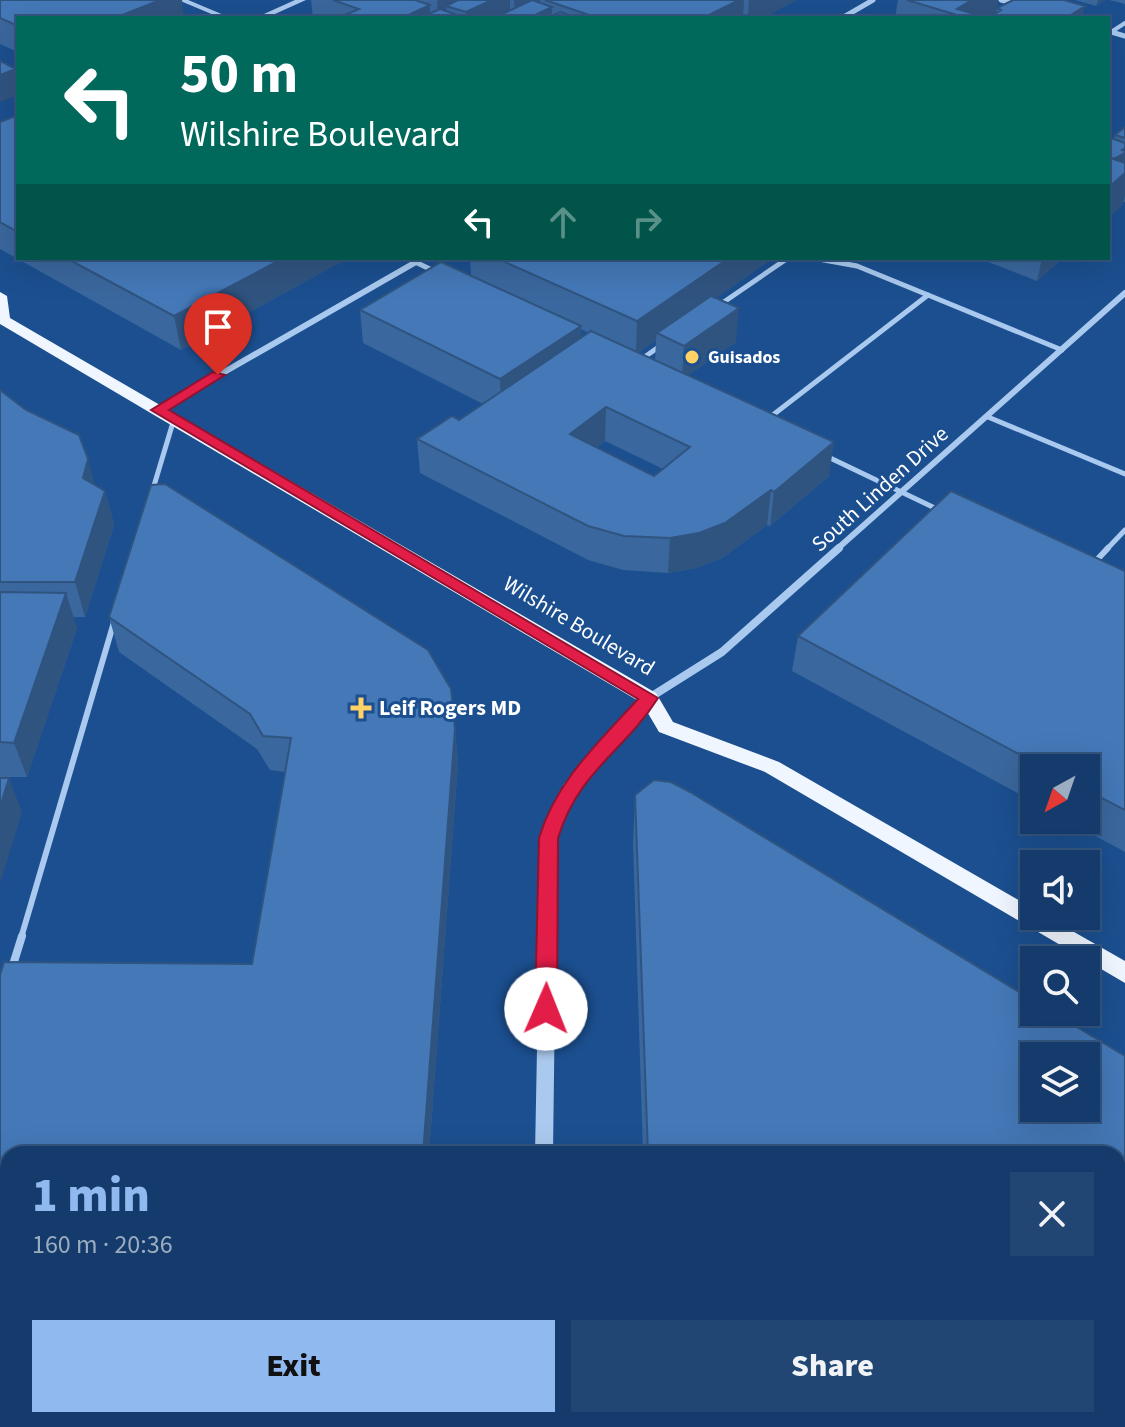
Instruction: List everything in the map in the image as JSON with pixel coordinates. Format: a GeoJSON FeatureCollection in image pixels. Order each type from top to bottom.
{"type":"FeatureCollection","features":[{"type":"Feature","properties":{"kind":"main road","name":"Wilshire Boulevard"},"geometry":{"type":"LineString","coordinates":[[0,296],[1,319],[649,698],[666,727],[772,767],[1125,973]]}},
{"type":"Feature","properties":{"kind":"street"},"geometry":{"type":"LineString","coordinates":[[264,16],[302,0]]}},
{"type":"Feature","properties":{"kind":"street"},"geometry":{"type":"LineString","coordinates":[[845,16],[873,0]]}},
{"type":"Feature","properties":{"kind":"street"},"geometry":{"type":"LineString","coordinates":[[1001,0],[1026,7]]}},
{"type":"Feature","properties":{"kind":"street"},"geometry":{"type":"LineString","coordinates":[[158,410],[419,260]]}},
{"type":"Feature","properties":{"kind":"street","name":"South Linden Drive"},"geometry":{"type":"LineString","coordinates":[[649,698],[722,652],[1125,293]]}},
{"type":"Feature","properties":{"kind":"street"},"geometry":{"type":"LineString","coordinates":[[544,1146],[549,838],[569,788],[649,698]]}},
{"type":"Feature","properties":{"kind":"lane"},"geometry":{"type":"LineString","coordinates":[[183,0],[221,16]]}},
{"type":"Feature","properties":{"kind":"lane"},"geometry":{"type":"LineString","coordinates":[[419,260],[447,277]]}},
{"type":"Feature","properties":{"kind":"lane"},"geometry":{"type":"LineString","coordinates":[[711,311],[785,260]]}},
{"type":"Feature","properties":{"kind":"lane"},"geometry":{"type":"LineString","coordinates":[[824,260],[857,266],[1062,350]]}},
{"type":"Feature","properties":{"kind":"lane"},"geometry":{"type":"LineString","coordinates":[[760,425],[928,295]]}},
{"type":"Feature","properties":{"kind":"lane"},"geometry":{"type":"LineString","coordinates":[[647,372],[633,365],[672,338]]}},
{"type":"Feature","properties":{"kind":"lane"},"geometry":{"type":"LineString","coordinates":[[988,417],[1125,474]]}},
{"type":"Feature","properties":{"kind":"lane"},"geometry":{"type":"LineString","coordinates":[[149,505],[174,419]]}},
{"type":"Feature","properties":{"kind":"lane"},"geometry":{"type":"LineString","coordinates":[[815,451],[946,513]]}},
{"type":"Feature","properties":{"kind":"lane"},"geometry":{"type":"LineString","coordinates":[[1090,568],[1125,530]]}},
{"type":"Feature","properties":{"kind":"lane"},"geometry":{"type":"LineString","coordinates":[[9,979],[117,612]]}},
{"type":"Feature","properties":{"kind":"building"},"geometry":{"type":"Polygon","coordinates":[[[0,0],[160,0],[120,16],[16,16],[16,25],[0,18],[0,0]]]}},
{"type":"Feature","properties":{"kind":"building"},"geometry":{"type":"Polygon","coordinates":[[[333,0],[415,0],[430,5],[406,16],[342,16],[359,9],[333,0]]]}},
{"type":"Feature","properties":{"kind":"building"},"geometry":{"type":"Polygon","coordinates":[[[458,0],[492,0],[466,12],[446,6],[458,0]]]}},
{"type":"Feature","properties":{"kind":"building"},"geometry":{"type":"Polygon","coordinates":[[[532,0],[552,7],[533,16],[498,16],[532,0]]]}},
{"type":"Feature","properties":{"kind":"building"},"geometry":{"type":"Polygon","coordinates":[[[545,0],[739,0],[707,16],[592,16],[545,0]]]}},
{"type":"Feature","properties":{"kind":"building"},"geometry":{"type":"Polygon","coordinates":[[[907,0],[972,0],[957,9],[981,16],[960,16],[907,0]]]}},
{"type":"Feature","properties":{"kind":"building"},"geometry":{"type":"Polygon","coordinates":[[[1013,0],[1064,0],[1085,6],[1069,16],[991,16],[1001,10],[997,8],[1013,0]]]}},
{"type":"Feature","properties":{"kind":"building"},"geometry":{"type":"Polygon","coordinates":[[[440,9],[460,16],[424,16],[440,9]]]}},
{"type":"Feature","properties":{"kind":"building"},"geometry":{"type":"Polygon","coordinates":[[[0,61],[16,69],[0,75],[0,61]]]}},
{"type":"Feature","properties":{"kind":"building"},"geometry":{"type":"Polygon","coordinates":[[[16,116],[16,231],[0,222],[0,122],[16,116]]]}},
{"type":"Feature","properties":{"kind":"building"},"geometry":{"type":"Polygon","coordinates":[[[1125,127],[1125,138],[1115,135],[1125,127]]]}},
{"type":"Feature","properties":{"kind":"building"},"geometry":{"type":"Polygon","coordinates":[[[1110,138],[1125,143],[1122,150],[1125,153],[1114,159],[1110,158],[1110,138]]]}},
{"type":"Feature","properties":{"kind":"building"},"geometry":{"type":"Polygon","coordinates":[[[1110,158],[1125,163],[1125,173],[1110,186],[1110,158]]]}},
{"type":"Feature","properties":{"kind":"building"},"geometry":{"type":"Polygon","coordinates":[[[70,260],[280,260],[174,316],[70,260]]]}},
{"type":"Feature","properties":{"kind":"building"},"geometry":{"type":"Polygon","coordinates":[[[500,260],[726,260],[637,321],[500,260]]]}},
{"type":"Feature","properties":{"kind":"building"},"geometry":{"type":"Polygon","coordinates":[[[441,262],[581,326],[500,379],[360,310],[441,262]]]}},
{"type":"Feature","properties":{"kind":"building"},"geometry":{"type":"Polygon","coordinates":[[[711,296],[739,308],[684,346],[657,333],[711,296]]]}},
{"type":"Feature","properties":{"kind":"building"},"geometry":{"type":"Polygon","coordinates":[[[591,331],[834,442],[774,492],[771,490],[725,523],[699,533],[670,538],[624,536],[588,526],[417,439],[452,416],[459,420],[591,331]],[[606,407],[570,434],[654,476],[690,447],[606,407]]]}},
{"type":"Feature","properties":{"kind":"building"},"geometry":{"type":"Polygon","coordinates":[[[0,390],[26,410],[79,435],[88,459],[83,478],[105,491],[75,582],[0,582],[0,390]]]}},
{"type":"Feature","properties":{"kind":"building"},"geometry":{"type":"Polygon","coordinates":[[[165,484],[428,650],[451,689],[455,729],[424,1146],[0,1146],[0,975],[4,962],[252,964],[291,738],[263,736],[250,714],[109,617],[151,485],[165,484]]]}},
{"type":"Feature","properties":{"kind":"building"},"geometry":{"type":"Polygon","coordinates":[[[951,491],[1125,571],[1125,810],[1100,797],[1100,754],[1020,755],[798,636],[951,491]]]}},
{"type":"Feature","properties":{"kind":"building"},"geometry":{"type":"Polygon","coordinates":[[[0,592],[66,593],[14,743],[0,742],[0,592]]]}},
{"type":"Feature","properties":{"kind":"building"},"geometry":{"type":"Polygon","coordinates":[[[0,778],[9,778],[0,807],[0,778]]]}},
{"type":"Feature","properties":{"kind":"building"},"geometry":{"type":"Polygon","coordinates":[[[654,780],[671,782],[690,792],[1020,992],[1020,1026],[1075,1026],[1125,1056],[1125,1146],[648,1146],[635,795],[654,780]]]}},
{"type":"Feature","properties":{"kind":"place","name":"Guisados"},"geometry":{"type":"Point","coordinates":[692,357]}},
{"type":"Feature","properties":{"kind":"place","name":"Leif Rogers MD"},"geometry":{"type":"Point","coordinates":[361,708]}},
{"type":"Feature","properties":{"kind":"route"},"geometry":{"type":"LineString","coordinates":[[218,375],[158,410],[649,698],[569,788],[557,812],[549,838],[546,1009]]}}]}
